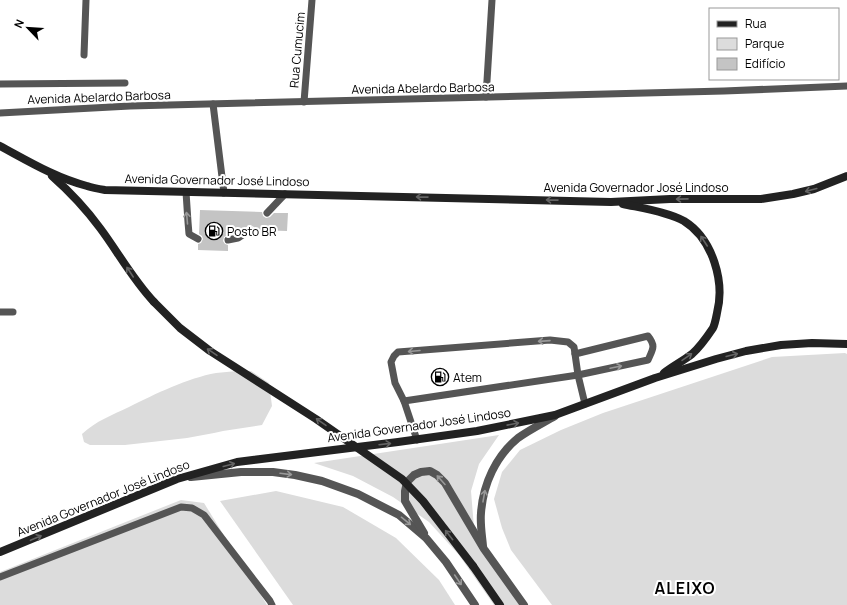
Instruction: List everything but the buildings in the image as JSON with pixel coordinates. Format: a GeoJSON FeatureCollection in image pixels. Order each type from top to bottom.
{"type":"FeatureCollection","features":[{"type":"Feature","properties":{"kind":"main road","name":"Avenida Governador José Lindoso"},"geometry":{"type":"LineString","coordinates":[[0,146],[44,170],[68,180],[105,190],[611,202],[670,199],[761,199],[814,189],[847,176]]}},
{"type":"Feature","properties":{"kind":"main road"},"geometry":{"type":"LineString","coordinates":[[44,170],[72,194],[99,226],[142,290],[180,328],[210,351],[316,418],[402,479],[423,501],[473,566],[500,605]]}},
{"type":"Feature","properties":{"kind":"main road"},"geometry":{"type":"LineString","coordinates":[[611,202],[658,212],[684,221],[702,237],[710,251],[716,268],[719,292],[718,308],[714,326],[705,340],[692,354],[655,378]]}},
{"type":"Feature","properties":{"kind":"main road","name":"Avenida Governador José Lindoso"},"geometry":{"type":"LineString","coordinates":[[0,552],[177,479],[237,462],[478,431],[555,415],[655,378],[746,351],[781,345],[812,343],[847,344]]}},
{"type":"Feature","properties":{"kind":"street"},"geometry":{"type":"LineString","coordinates":[[484,549],[481,512],[485,488],[496,462],[506,449],[519,438],[555,415]]}},
{"type":"Feature","properties":{"kind":"street"},"geometry":{"type":"LineString","coordinates":[[475,605],[446,562],[426,538],[405,501],[404,491],[407,482],[414,475],[421,472],[430,471],[437,475],[445,483],[484,549],[524,605]]}},
{"type":"Feature","properties":{"kind":"street"},"geometry":{"type":"LineString","coordinates":[[177,479],[241,472],[273,472],[322,481],[358,494],[398,515],[426,538]]}},
{"type":"Feature","properties":{"kind":"lane"},"geometry":{"type":"LineString","coordinates":[[84,55],[86,0]]}},
{"type":"Feature","properties":{"kind":"lane","name":"Rua Cumucim"},"geometry":{"type":"LineString","coordinates":[[304,102],[312,0]]}},
{"type":"Feature","properties":{"kind":"lane"},"geometry":{"type":"LineString","coordinates":[[486,98],[492,0]]}},
{"type":"Feature","properties":{"kind":"lane"},"geometry":{"type":"LineString","coordinates":[[0,84],[125,83]]}},
{"type":"Feature","properties":{"kind":"lane","name":"Avenida Abelardo Barbosa"},"geometry":{"type":"LineString","coordinates":[[0,113],[130,106],[486,98],[847,86]]}},
{"type":"Feature","properties":{"kind":"lane"},"geometry":{"type":"LineString","coordinates":[[213,104],[224,193]]}},
{"type":"Feature","properties":{"kind":"lane"},"geometry":{"type":"LineString","coordinates":[[186,192],[189,234],[198,239]]}},
{"type":"Feature","properties":{"kind":"lane"},"geometry":{"type":"LineString","coordinates":[[267,213],[285,194]]}},
{"type":"Feature","properties":{"kind":"lane"},"geometry":{"type":"LineString","coordinates":[[228,240],[238,238],[250,230]]}},
{"type":"Feature","properties":{"kind":"lane"},"geometry":{"type":"LineString","coordinates":[[0,312],[13,312]]}},
{"type":"Feature","properties":{"kind":"lane"},"geometry":{"type":"LineString","coordinates":[[404,401],[578,375],[648,360],[653,350],[653,342],[648,336],[575,354]]}},
{"type":"Feature","properties":{"kind":"lane"},"geometry":{"type":"LineString","coordinates":[[417,440],[404,401],[395,383],[391,362],[398,352],[550,340],[568,342],[574,347],[578,375],[585,404]]}},
{"type":"Feature","properties":{"kind":"lane"},"geometry":{"type":"LineString","coordinates":[[0,577],[180,507],[192,508],[204,515],[270,600],[272,605]]}},
{"type":"Feature","properties":{"kind":"green space"},"geometry":{"type":"Polygon","coordinates":[[[847,354],[847,605],[552,605],[511,550],[502,528],[494,499],[502,472],[520,450],[561,430],[603,413],[772,357],[847,354]]]}},
{"type":"Feature","properties":{"kind":"green space"},"geometry":{"type":"Polygon","coordinates":[[[237,371],[251,371],[269,383],[272,406],[262,425],[187,438],[125,445],[90,445],[84,442],[82,434],[93,425],[150,397],[205,375],[237,371]]]}},
{"type":"Feature","properties":{"kind":"green space"},"geometry":{"type":"Polygon","coordinates":[[[499,435],[479,464],[471,491],[474,528],[523,605],[494,605],[459,555],[429,522],[393,497],[353,476],[314,463],[499,435]]]}},
{"type":"Feature","properties":{"kind":"green space"},"geometry":{"type":"Polygon","coordinates":[[[276,491],[343,507],[396,538],[439,580],[455,605],[293,605],[220,501],[276,491]]]}},
{"type":"Feature","properties":{"kind":"green space"},"geometry":{"type":"Polygon","coordinates":[[[181,500],[204,503],[267,605],[0,605],[0,572],[181,500]]]}},
{"type":"Feature","properties":{"kind":"place","name":"Posto BR"},"geometry":{"type":"Point","coordinates":[214,231]}},
{"type":"Feature","properties":{"kind":"place","name":"Atem"},"geometry":{"type":"Point","coordinates":[440,377]}},
{"type":"Feature","properties":{"kind":"district","name":"ALEIXO"},"geometry":{"type":"Point","coordinates":[685,588]}}]}
